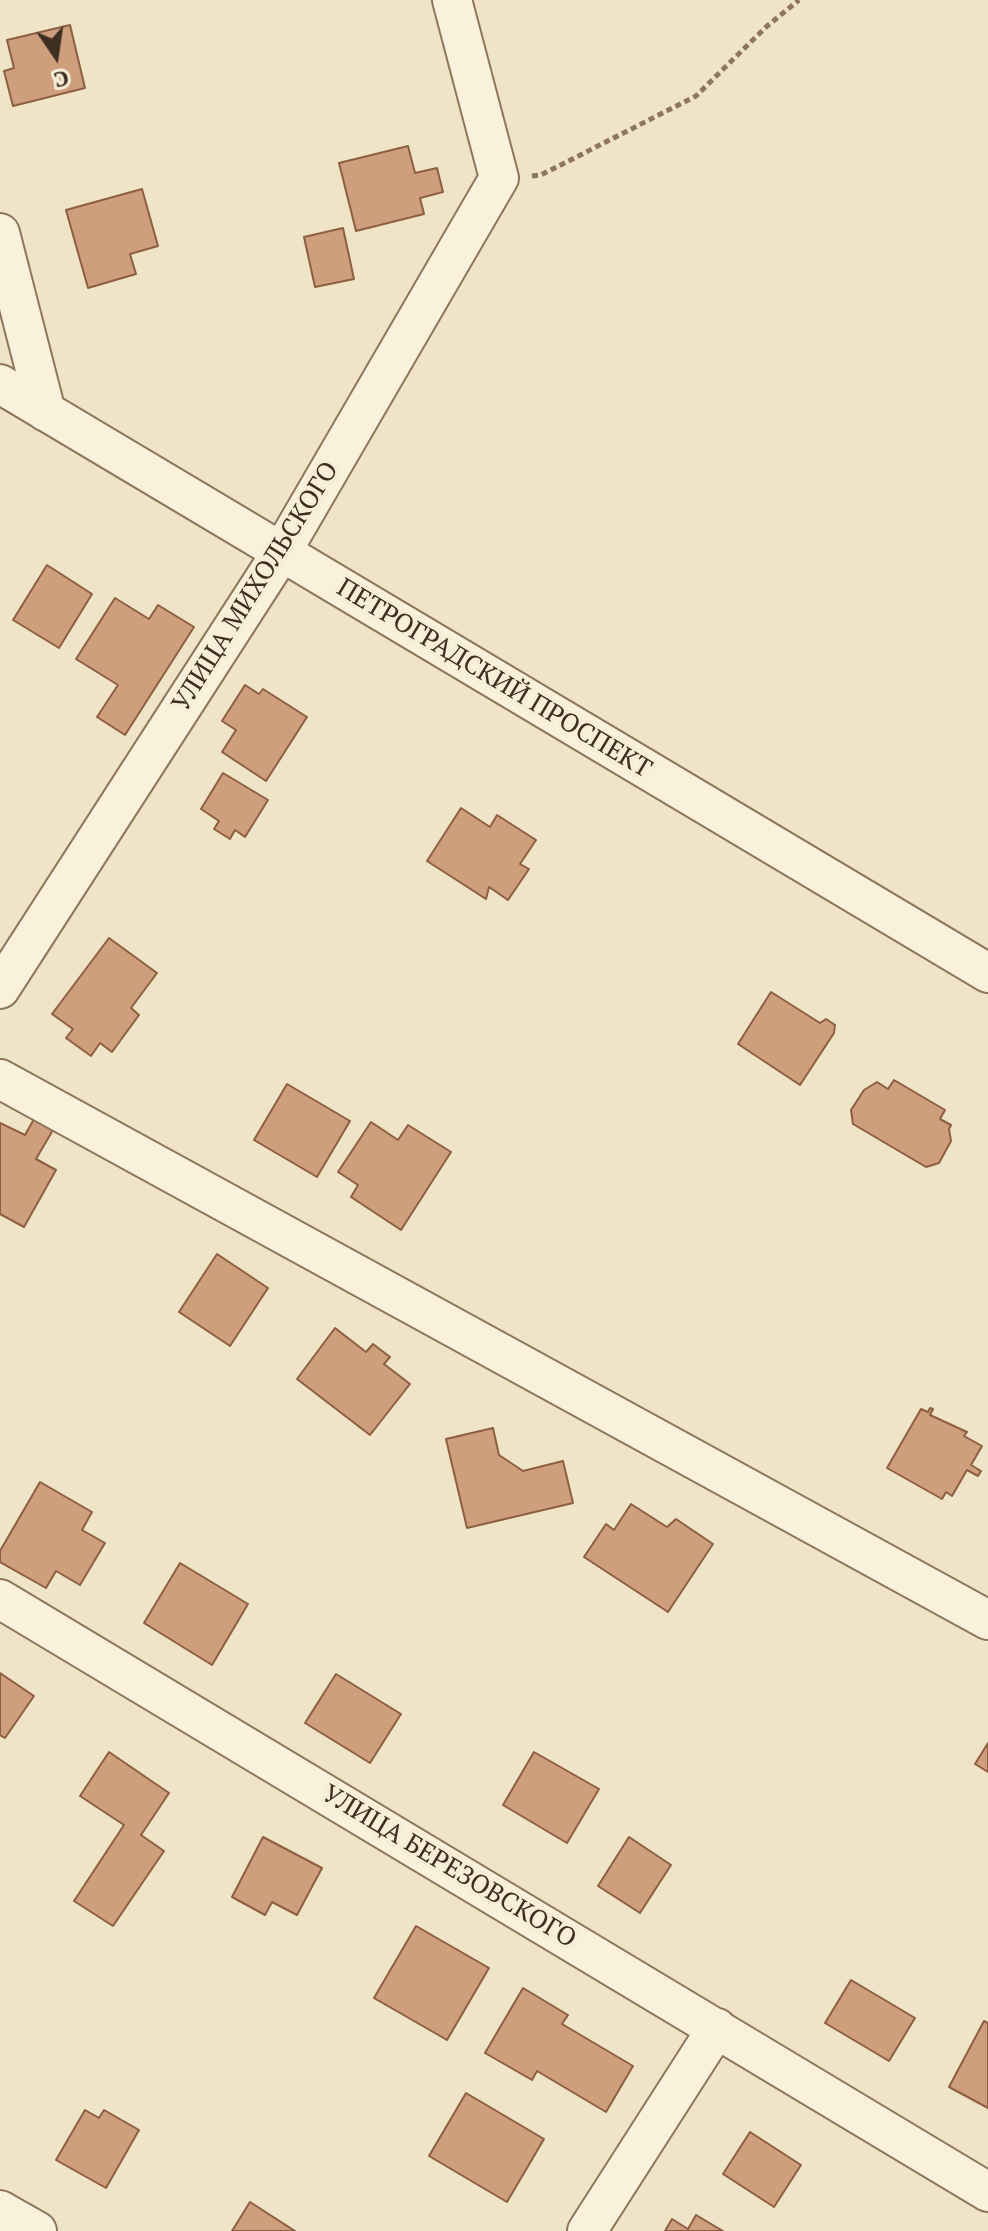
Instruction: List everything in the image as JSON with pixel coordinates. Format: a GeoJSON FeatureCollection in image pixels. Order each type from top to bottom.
{"type":"FeatureCollection","features":[{"type":"Feature","properties":{"kind":"street"},"geometry":{"type":"LineString","coordinates":[[452,0],[499,178]]}},
{"type":"Feature","properties":{"kind":"street","name":"УЛИЦА МИХОЛЬСКОГО"},"geometry":{"type":"LineString","coordinates":[[0,989],[281,553],[499,178]]}},
{"type":"Feature","properties":{"kind":"street"},"geometry":{"type":"LineString","coordinates":[[0,233],[46,412]]}},
{"type":"Feature","properties":{"kind":"street","name":"ПЕТРОГРАДСКИЙ ПРОСПЕКТ"},"geometry":{"type":"LineString","coordinates":[[0,384],[988,973]]}},
{"type":"Feature","properties":{"kind":"street"},"geometry":{"type":"LineString","coordinates":[[0,1079],[980,1615]]}},
{"type":"Feature","properties":{"kind":"street","name":"УЛИЦА БЕРЕЗОВСКОГО"},"geometry":{"type":"LineString","coordinates":[[0,1599],[988,2192]]}},
{"type":"Feature","properties":{"kind":"street"},"geometry":{"type":"LineString","coordinates":[[587,2231],[717,2028]]}},
{"type":"Feature","properties":{"kind":"street"},"geometry":{"type":"LineString","coordinates":[[0,2210],[37,2231]]}},
{"type":"Feature","properties":{"kind":"path"},"geometry":{"type":"LineString","coordinates":[[499,178],[541,175],[696,96],[766,27],[799,0]]}},
{"type":"Feature","properties":{"kind":"building"},"geometry":{"type":"Polygon","coordinates":[[[70,25],[85,88],[13,106],[4,71],[14,68],[7,40],[70,25]]]}},
{"type":"Feature","properties":{"kind":"building"},"geometry":{"type":"Polygon","coordinates":[[[408,146],[415,173],[437,168],[443,192],[420,198],[424,214],[356,231],[339,163],[408,146]]]}},
{"type":"Feature","properties":{"kind":"building"},"geometry":{"type":"Polygon","coordinates":[[[142,189],[158,246],[130,254],[136,274],[88,288],[66,210],[142,189]]]}},
{"type":"Feature","properties":{"kind":"building"},"geometry":{"type":"Polygon","coordinates":[[[343,228],[354,279],[315,287],[304,237],[343,228]]]}},
{"type":"Feature","properties":{"kind":"building"},"geometry":{"type":"Polygon","coordinates":[[[47,565],[92,594],[59,648],[13,620],[47,565]]]}},
{"type":"Feature","properties":{"kind":"building"},"geometry":{"type":"Polygon","coordinates":[[[115,598],[149,619],[158,605],[194,627],[125,735],[97,717],[118,685],[76,659],[115,598]]]}},
{"type":"Feature","properties":{"kind":"building"},"geometry":{"type":"Polygon","coordinates":[[[245,685],[259,694],[263,689],[307,717],[266,781],[222,752],[236,730],[222,721],[245,685]]]}},
{"type":"Feature","properties":{"kind":"building"},"geometry":{"type":"Polygon","coordinates":[[[223,773],[268,800],[245,837],[235,830],[230,839],[214,829],[219,821],[201,809],[223,773]]]}},
{"type":"Feature","properties":{"kind":"building"},"geometry":{"type":"Polygon","coordinates":[[[461,808],[490,827],[497,815],[536,840],[520,864],[529,869],[508,900],[489,887],[486,899],[427,861],[461,808]]]}},
{"type":"Feature","properties":{"kind":"building"},"geometry":{"type":"Polygon","coordinates":[[[109,938],[157,973],[131,1008],[139,1015],[112,1052],[100,1043],[91,1056],[66,1038],[73,1029],[52,1014],[109,938]]]}},
{"type":"Feature","properties":{"kind":"building"},"geometry":{"type":"Polygon","coordinates":[[[771,992],[820,1023],[826,1019],[835,1025],[834,1033],[800,1085],[738,1044],[771,992]]]}},
{"type":"Feature","properties":{"kind":"building"},"geometry":{"type":"Polygon","coordinates":[[[894,1080],[945,1110],[940,1119],[951,1125],[951,1141],[939,1163],[926,1167],[853,1124],[851,1110],[864,1090],[877,1082],[888,1089],[894,1080]]]}},
{"type":"Feature","properties":{"kind":"building"},"geometry":{"type":"Polygon","coordinates":[[[287,1084],[350,1121],[317,1177],[254,1140],[287,1084]]]}},
{"type":"Feature","properties":{"kind":"building"},"geometry":{"type":"Polygon","coordinates":[[[34,1119],[53,1130],[36,1159],[56,1170],[24,1227],[0,1214],[0,1123],[25,1135],[34,1119]]]}},
{"type":"Feature","properties":{"kind":"building"},"geometry":{"type":"Polygon","coordinates":[[[371,1122],[398,1140],[408,1125],[451,1152],[401,1230],[351,1197],[358,1185],[338,1172],[371,1122]]]}},
{"type":"Feature","properties":{"kind":"building"},"geometry":{"type":"Polygon","coordinates":[[[217,1254],[268,1288],[230,1346],[179,1312],[217,1254]]]}},
{"type":"Feature","properties":{"kind":"building"},"geometry":{"type":"Polygon","coordinates":[[[335,1328],[366,1352],[373,1344],[390,1357],[384,1364],[410,1384],[370,1435],[297,1379],[335,1328]]]}},
{"type":"Feature","properties":{"kind":"building"},"geometry":{"type":"Polygon","coordinates":[[[930,1408],[933,1409],[930,1415],[967,1432],[964,1436],[982,1446],[971,1465],[981,1471],[978,1476],[967,1470],[952,1496],[946,1492],[942,1499],[887,1468],[921,1409],[928,1412],[930,1408]]]}},
{"type":"Feature","properties":{"kind":"building"},"geometry":{"type":"Polygon","coordinates":[[[493,1428],[499,1455],[523,1471],[563,1461],[573,1503],[467,1528],[446,1439],[493,1428]]]}},
{"type":"Feature","properties":{"kind":"building"},"geometry":{"type":"Polygon","coordinates":[[[40,1482],[92,1512],[82,1530],[105,1543],[80,1585],[56,1571],[46,1588],[0,1562],[0,1551],[40,1482]]]}},
{"type":"Feature","properties":{"kind":"building"},"geometry":{"type":"Polygon","coordinates":[[[631,1504],[667,1527],[676,1519],[713,1544],[668,1612],[584,1557],[606,1524],[614,1530],[631,1504]]]}},
{"type":"Feature","properties":{"kind":"building"},"geometry":{"type":"Polygon","coordinates":[[[180,1563],[248,1604],[212,1665],[144,1623],[180,1563]]]}},
{"type":"Feature","properties":{"kind":"building"},"geometry":{"type":"Polygon","coordinates":[[[0,1673],[34,1696],[5,1738],[0,1735],[0,1673]]]}},
{"type":"Feature","properties":{"kind":"building"},"geometry":{"type":"Polygon","coordinates":[[[336,1674],[401,1714],[370,1763],[305,1723],[336,1674]]]}},
{"type":"Feature","properties":{"kind":"building"},"geometry":{"type":"Polygon","coordinates":[[[988,1743],[988,1772],[975,1764],[988,1743]]]}},
{"type":"Feature","properties":{"kind":"building"},"geometry":{"type":"Polygon","coordinates":[[[109,1752],[169,1793],[141,1835],[164,1851],[113,1926],[74,1901],[124,1825],[80,1796],[109,1752]]]}},
{"type":"Feature","properties":{"kind":"building"},"geometry":{"type":"Polygon","coordinates":[[[534,1752],[599,1789],[567,1843],[503,1805],[534,1752]]]}},
{"type":"Feature","properties":{"kind":"building"},"geometry":{"type":"Polygon","coordinates":[[[263,1837],[322,1868],[297,1915],[272,1902],[265,1915],[232,1897],[263,1837]]]}},
{"type":"Feature","properties":{"kind":"building"},"geometry":{"type":"Polygon","coordinates":[[[629,1837],[671,1865],[640,1913],[598,1886],[629,1837]]]}},
{"type":"Feature","properties":{"kind":"building"},"geometry":{"type":"Polygon","coordinates":[[[416,1926],[489,1968],[447,2040],[374,1998],[416,1926]]]}},
{"type":"Feature","properties":{"kind":"building"},"geometry":{"type":"Polygon","coordinates":[[[851,1980],[915,2018],[889,2061],[825,2023],[851,1980]]]}},
{"type":"Feature","properties":{"kind":"building"},"geometry":{"type":"Polygon","coordinates":[[[523,1988],[568,2015],[562,2024],[633,2066],[606,2112],[537,2071],[532,2080],[485,2053],[523,1988]]]}},
{"type":"Feature","properties":{"kind":"building"},"geometry":{"type":"Polygon","coordinates":[[[984,2021],[988,2023],[988,2108],[949,2087],[984,2021]]]}},
{"type":"Feature","properties":{"kind":"building"},"geometry":{"type":"Polygon","coordinates":[[[466,2093],[544,2139],[507,2202],[429,2156],[466,2093]]]}},
{"type":"Feature","properties":{"kind":"building"},"geometry":{"type":"Polygon","coordinates":[[[85,2110],[99,2118],[104,2110],[139,2130],[106,2188],[56,2160],[85,2110]]]}},
{"type":"Feature","properties":{"kind":"building"},"geometry":{"type":"Polygon","coordinates":[[[750,2132],[801,2165],[774,2207],[723,2174],[750,2132]]]}},
{"type":"Feature","properties":{"kind":"building"},"geometry":{"type":"Polygon","coordinates":[[[250,2202],[295,2231],[232,2231],[250,2202]]]}},
{"type":"Feature","properties":{"kind":"building"},"geometry":{"type":"Polygon","coordinates":[[[696,2215],[723,2231],[665,2231],[672,2219],[688,2229],[696,2215]]]}}]}
